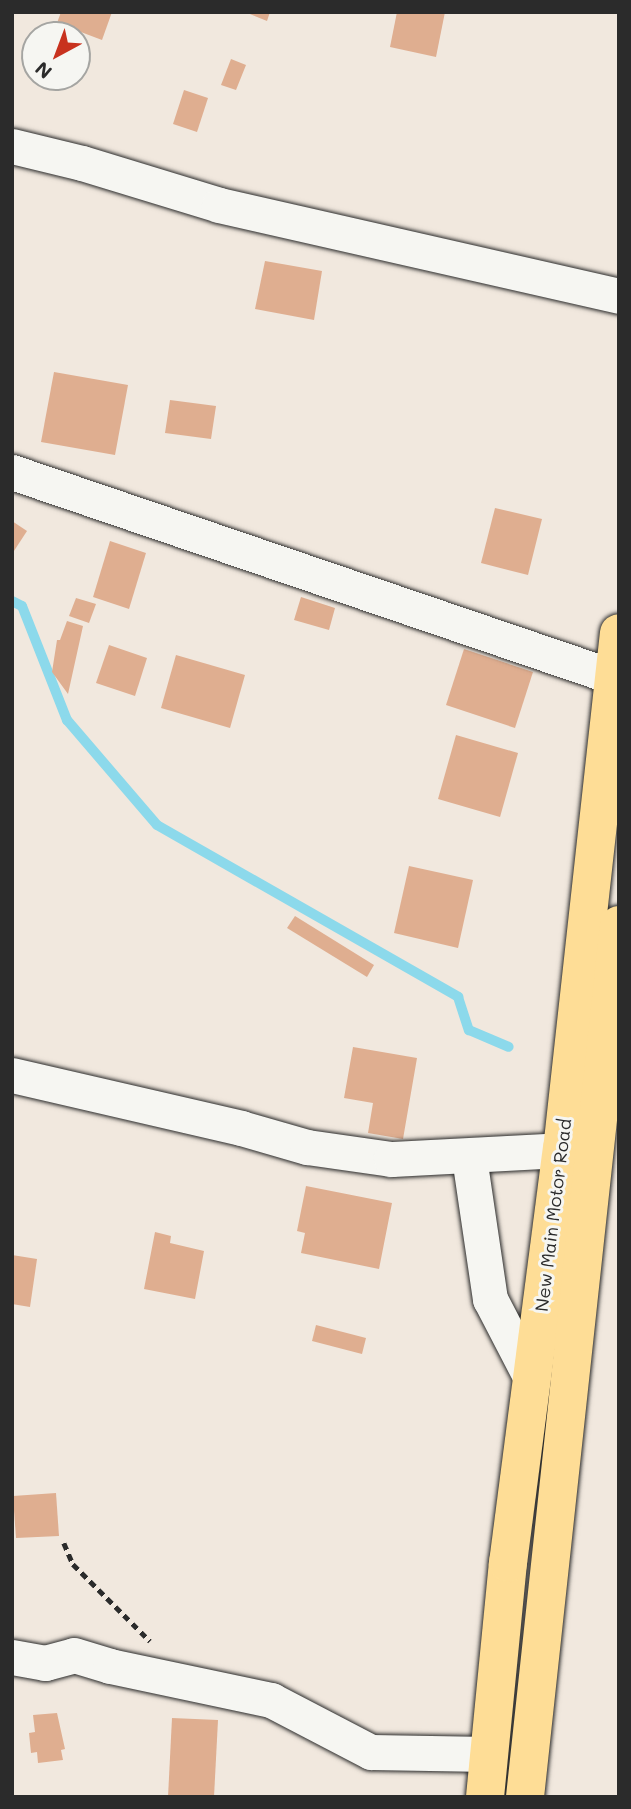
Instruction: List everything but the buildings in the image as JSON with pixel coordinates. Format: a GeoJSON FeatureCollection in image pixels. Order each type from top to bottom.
{"type":"FeatureCollection","features":[{"type":"Feature","properties":{"kind":"highway","name":"New Main Motor Road"},"geometry":{"type":"LineString","coordinates":[[485,1797],[531,1378],[562,1150],[619,634]]}},
{"type":"Feature","properties":{"kind":"highway","name":"New Main Motor Road"},"geometry":{"type":"LineString","coordinates":[[524,1797],[608,1117],[619,925]]}},
{"type":"Feature","properties":{"kind":"street"},"geometry":{"type":"LineString","coordinates":[[12,146],[82,163],[219,205],[619,296]]}},
{"type":"Feature","properties":{"kind":"street"},"geometry":{"type":"LineString","coordinates":[[12,472],[614,677]]}},
{"type":"Feature","properties":{"kind":"street"},"geometry":{"type":"LineString","coordinates":[[12,1075],[241,1128],[307,1147],[391,1159],[469,1157],[562,1150]]}},
{"type":"Feature","properties":{"kind":"street"},"geometry":{"type":"LineString","coordinates":[[469,1157],[490,1299],[531,1378]]}},
{"type":"Feature","properties":{"kind":"street"},"geometry":{"type":"LineString","coordinates":[[12,1657],[45,1663],[74,1655],[110,1666],[271,1700],[371,1752],[489,1754]]}},
{"type":"Feature","properties":{"kind":"path"},"geometry":{"type":"LineString","coordinates":[[64,1543],[73,1564],[149,1638]]}},
{"type":"Feature","properties":{"kind":"waterway"},"geometry":{"type":"LineString","coordinates":[[12,601],[22,606],[67,720],[157,825],[458,997],[469,1030],[509,1047]]}}]}
